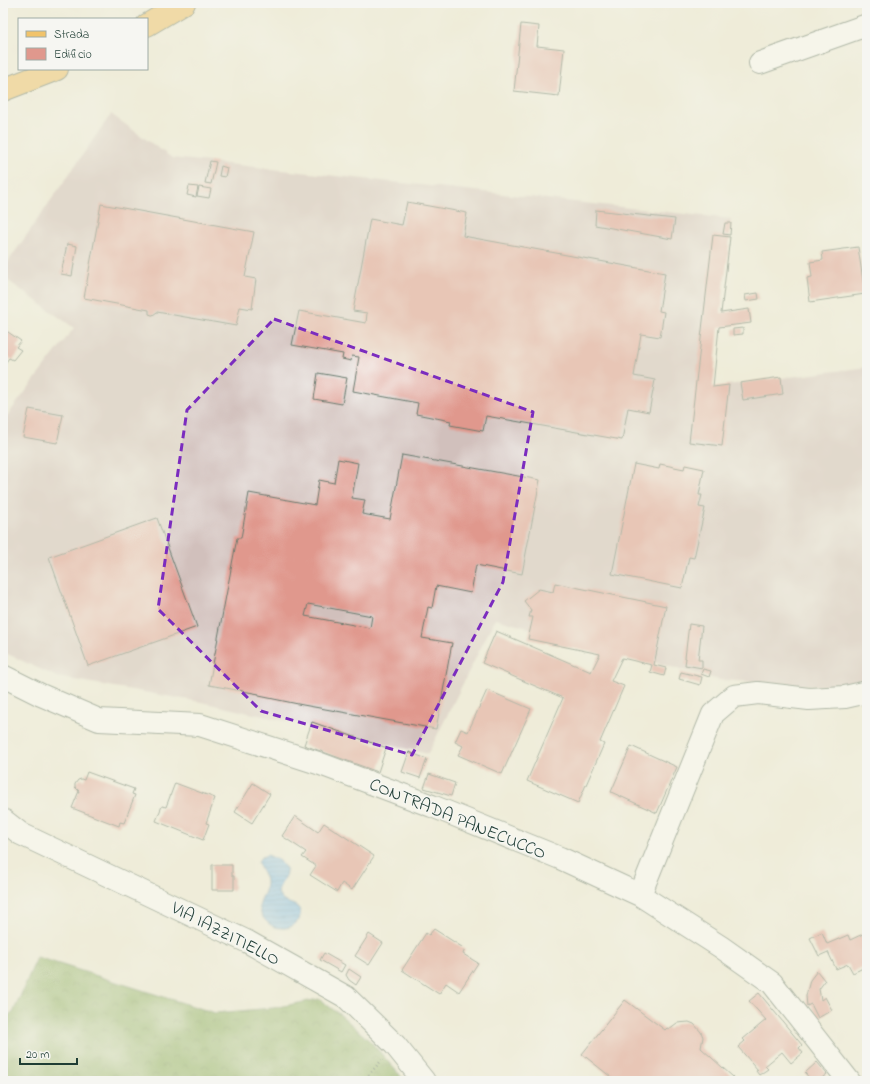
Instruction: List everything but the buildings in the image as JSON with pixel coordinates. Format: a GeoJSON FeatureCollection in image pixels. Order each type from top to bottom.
{"type":"FeatureCollection","features":[{"type":"Feature","properties":{"kind":"main road"},"geometry":{"type":"LineString","coordinates":[[148,23],[184,3]]}},
{"type":"Feature","properties":{"kind":"main road"},"geometry":{"type":"LineString","coordinates":[[3,90],[54,70]]}},
{"type":"Feature","properties":{"kind":"street"},"geometry":{"type":"LineString","coordinates":[[760,63],[867,25]]}},
{"type":"Feature","properties":{"kind":"street","name":"CONTRADA PANECUCCO"},"geometry":{"type":"LineString","coordinates":[[3,676],[41,695],[99,720],[200,725],[318,763],[440,808],[560,858],[640,895],[721,947],[772,983],[849,1081]]}},
{"type":"Feature","properties":{"kind":"street"},"geometry":{"type":"LineString","coordinates":[[640,895],[713,714],[734,696],[758,693],[809,699],[845,698],[867,692]]}},
{"type":"Feature","properties":{"kind":"street","name":"VIA IAZZITIELLO"},"geometry":{"type":"LineString","coordinates":[[3,820],[21,834],[248,942],[346,997],[395,1045],[424,1081]]}},
{"type":"Feature","properties":{"kind":"path"},"geometry":{"type":"LineString","coordinates":[[363,1081],[395,1045]]}},
{"type":"Feature","properties":{"kind":"highlighted area"},"geometry":{"type":"Polygon","coordinates":[[[274,319],[533,412],[503,582],[412,755],[261,711],[158,609],[187,410],[274,319]]]}},
{"type":"Feature","properties":{"kind":"shaded area"},"geometry":{"type":"Polygon","coordinates":[[[111,114],[172,158],[731,219],[712,387],[867,367],[867,678],[831,686],[719,680],[495,619],[428,754],[201,702],[57,677],[3,652],[3,421],[74,328],[3,277],[3,269],[111,114]]]}},
{"type":"Feature","properties":{"kind":"green space"},"geometry":{"type":"Polygon","coordinates":[[[37,957],[215,1013],[273,1008],[319,999],[343,1017],[371,1042],[405,1081],[3,1081],[3,1017],[13,1013],[37,957]]]}},
{"type":"Feature","properties":{"kind":"water"},"geometry":{"type":"Polygon","coordinates":[[[268,855],[278,860],[286,868],[285,876],[279,890],[280,897],[282,900],[299,909],[299,920],[288,927],[276,927],[268,923],[262,916],[260,903],[265,891],[266,882],[265,876],[258,862],[261,857],[268,855]]]}}]}
